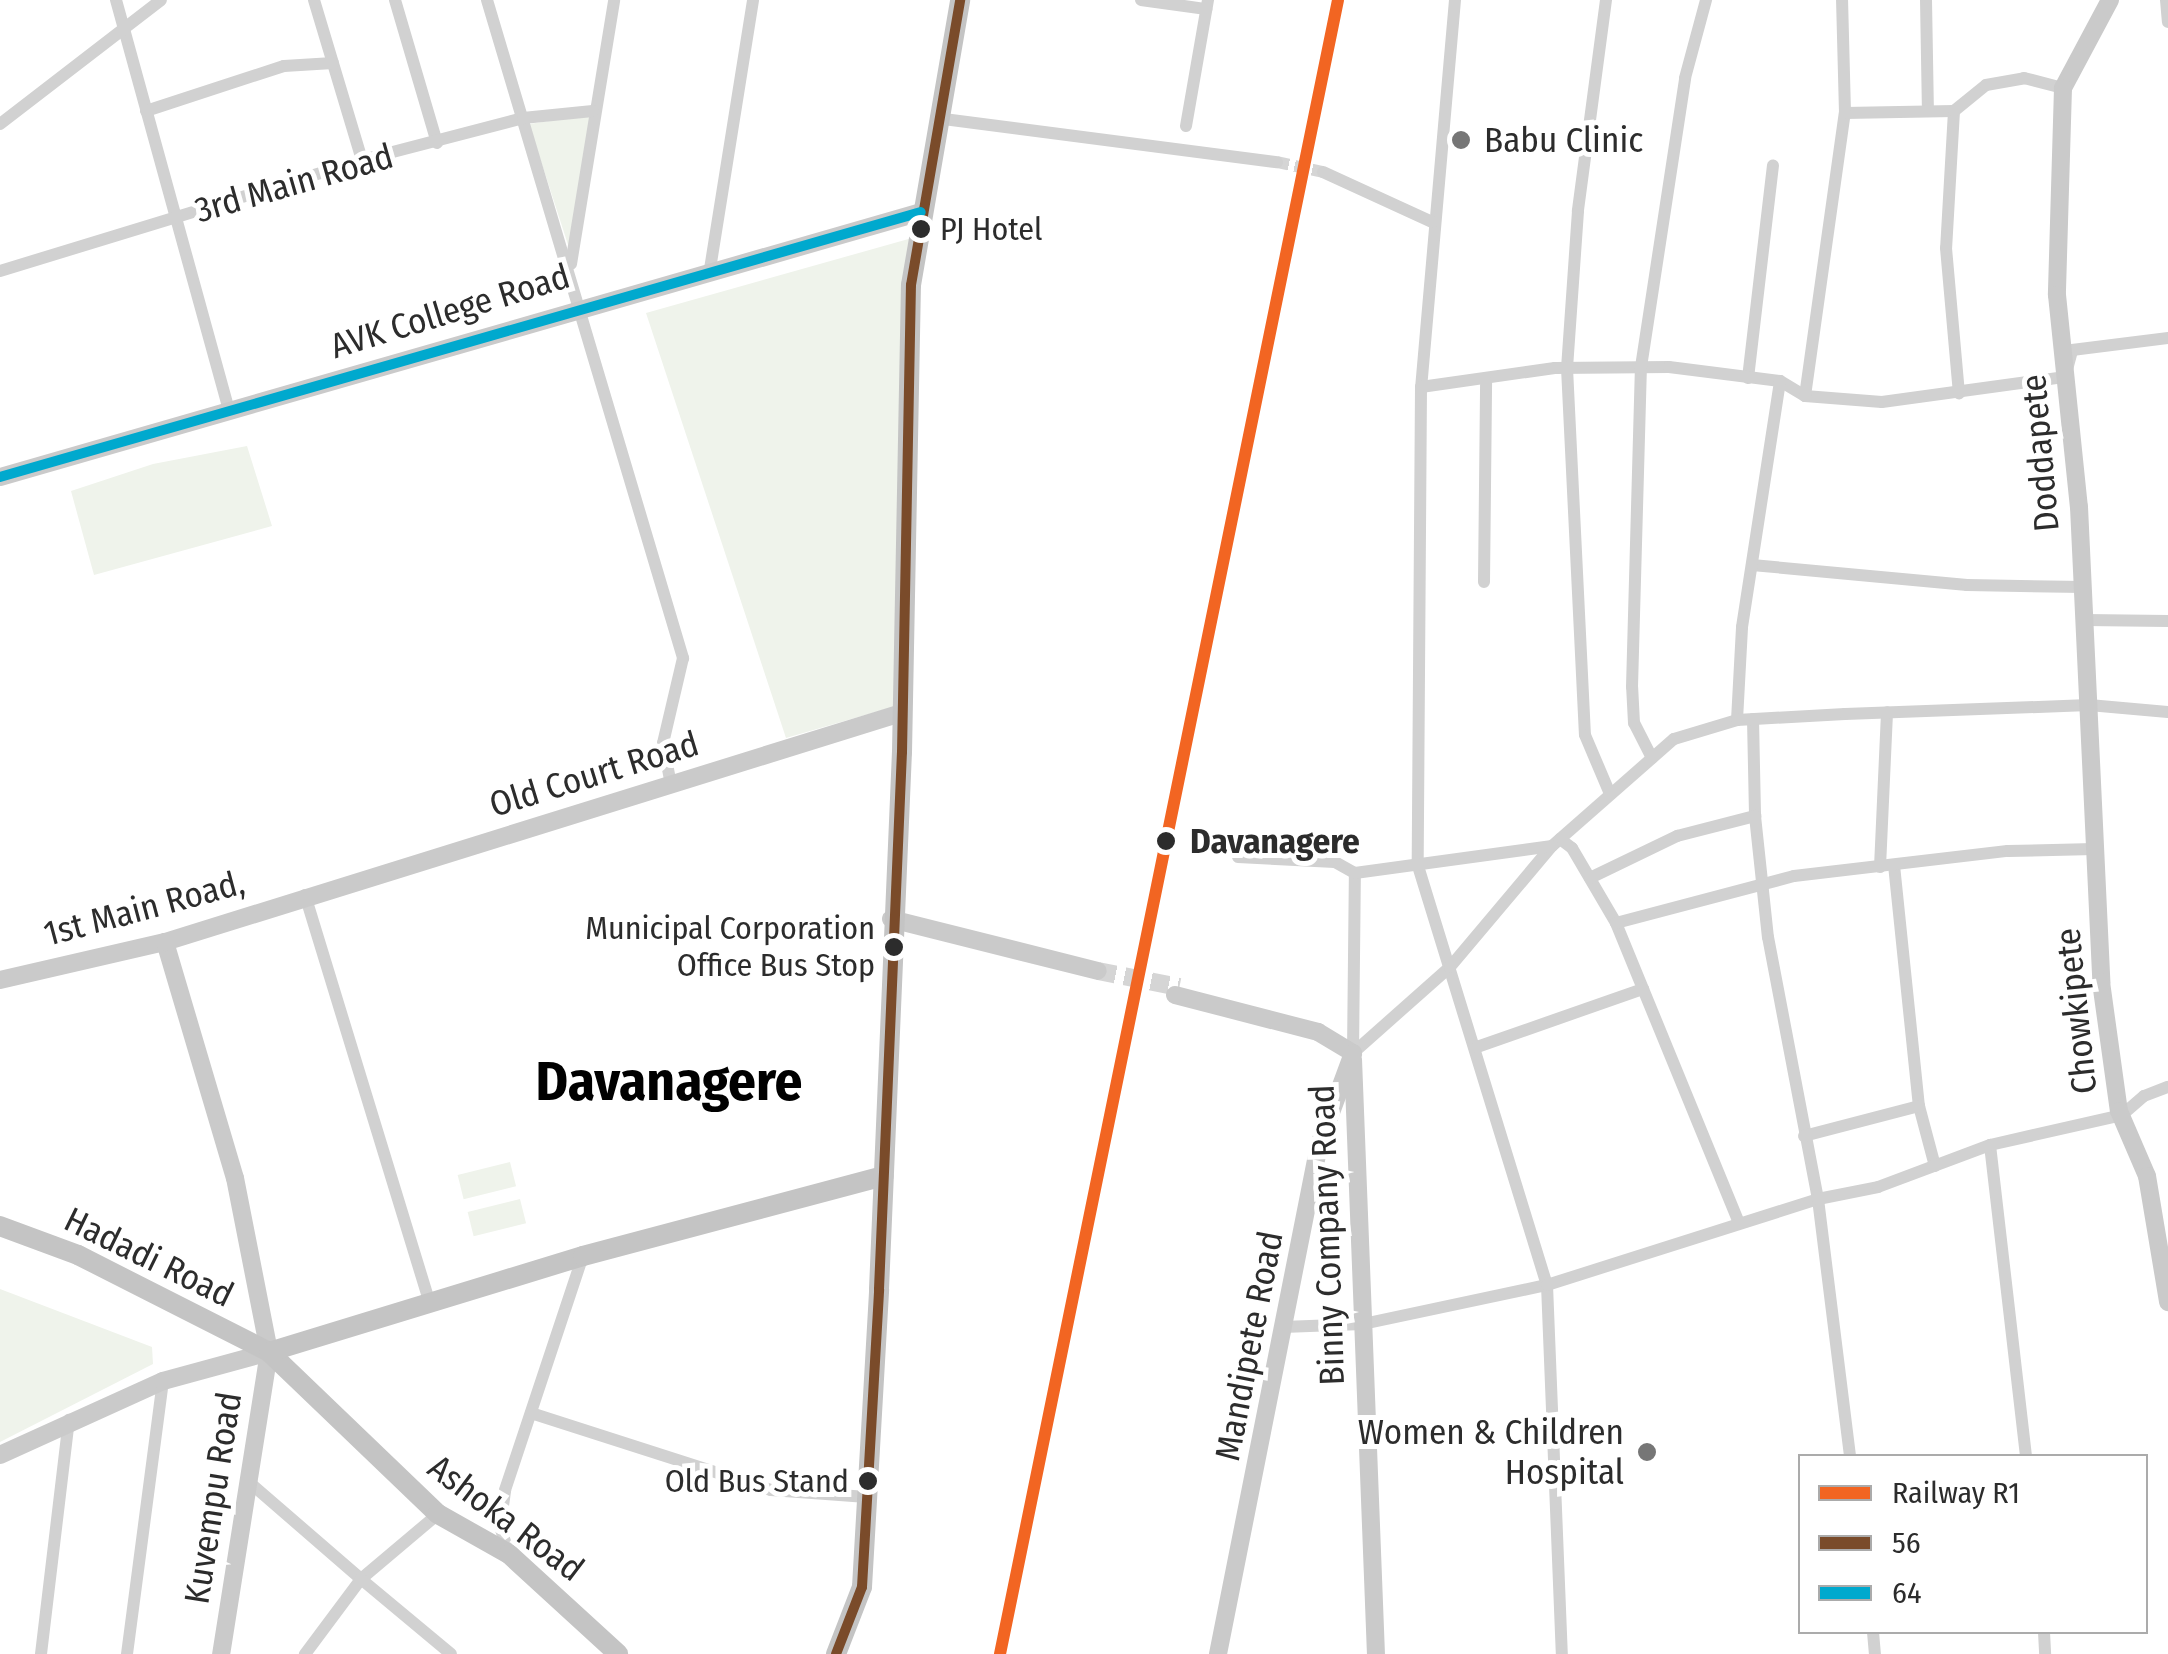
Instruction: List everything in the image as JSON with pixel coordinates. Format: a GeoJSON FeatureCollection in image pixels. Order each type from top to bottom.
{"type":"FeatureCollection","features":[{"type":"Feature","properties":{"kind":"main road"},"geometry":{"type":"LineString","coordinates":[[836,1654],[862,1588],[867,1497],[884,1176],[901,713],[906,358],[921,212],[960,0]]}},
{"type":"Feature","properties":{"kind":"main road"},"geometry":{"type":"LineString","coordinates":[[2062,88],[2110,0]]}},
{"type":"Feature","properties":{"kind":"main road","name":"Doddapete"},"geometry":{"type":"LineString","coordinates":[[2062,88],[2055,196],[2089,705]]}},
{"type":"Feature","properties":{"kind":"main road","name":"AVK College Road"},"geometry":{"type":"LineString","coordinates":[[0,476],[582,305],[921,212]]}},
{"type":"Feature","properties":{"kind":"main road","name":"Chowkipete"},"geometry":{"type":"LineString","coordinates":[[2089,705],[2101,982],[2122,1115],[2147,1176],[2168,1302]]}},
{"type":"Feature","properties":{"kind":"main road","name":"Old Court Road"},"geometry":{"type":"LineString","coordinates":[[305,896],[901,713]]}},
{"type":"Feature","properties":{"kind":"main road","name":"1st Main Road,"},"geometry":{"type":"LineString","coordinates":[[0,980],[166,942],[305,896]]}},
{"type":"Feature","properties":{"kind":"main road"},"geometry":{"type":"LineString","coordinates":[[891,922],[1097,974]]}},
{"type":"Feature","properties":{"kind":"main road"},"geometry":{"type":"LineString","coordinates":[[166,942],[235,1178],[269,1352]]}},
{"type":"Feature","properties":{"kind":"main road"},"geometry":{"type":"LineString","coordinates":[[1177,991],[1318,1032],[1355,1049]]}},
{"type":"Feature","properties":{"kind":"main road","name":"Binny Company Road"},"geometry":{"type":"LineString","coordinates":[[1355,1049],[1376,1654]]}},
{"type":"Feature","properties":{"kind":"main road","name":"Mandipete Road"},"geometry":{"type":"LineString","coordinates":[[1218,1654],[1319,1145],[1355,1049]]}},
{"type":"Feature","properties":{"kind":"main road"},"geometry":{"type":"LineString","coordinates":[[0,1455],[68,1420],[164,1382],[583,1256],[884,1176]]}},
{"type":"Feature","properties":{"kind":"main road","name":"Hadadi Road"},"geometry":{"type":"LineString","coordinates":[[0,1226],[78,1255],[269,1352]]}},
{"type":"Feature","properties":{"kind":"main road","name":"Kuvempu Road"},"geometry":{"type":"LineString","coordinates":[[221,1654],[269,1352]]}},
{"type":"Feature","properties":{"kind":"main road","name":"Ashoka Road"},"geometry":{"type":"LineString","coordinates":[[269,1352],[438,1514],[509,1554],[618,1654]]}},
{"type":"Feature","properties":{"kind":"street"},"geometry":{"type":"LineString","coordinates":[[116,0],[229,410]]}},
{"type":"Feature","properties":{"kind":"street"},"geometry":{"type":"LineString","coordinates":[[0,124],[125,32],[161,0]]}},
{"type":"Feature","properties":{"kind":"street"},"geometry":{"type":"LineString","coordinates":[[314,0],[362,160]]}},
{"type":"Feature","properties":{"kind":"street"},"geometry":{"type":"LineString","coordinates":[[395,0],[437,143]]}},
{"type":"Feature","properties":{"kind":"street"},"geometry":{"type":"LineString","coordinates":[[487,0],[571,268],[684,658],[663,743],[671,785]]}},
{"type":"Feature","properties":{"kind":"street"},"geometry":{"type":"LineString","coordinates":[[571,268],[593,111],[614,0]]}},
{"type":"Feature","properties":{"kind":"street"},"geometry":{"type":"LineString","coordinates":[[710,269],[753,0]]}},
{"type":"Feature","properties":{"kind":"street"},"geometry":{"type":"LineString","coordinates":[[1141,0],[1207,5],[1186,126]]}},
{"type":"Feature","properties":{"kind":"street"},"geometry":{"type":"LineString","coordinates":[[1455,0],[1432,222],[1421,386],[1418,866],[1548,1284],[1562,1654]]}},
{"type":"Feature","properties":{"kind":"street"},"geometry":{"type":"LineString","coordinates":[[1606,0],[1578,211],[1567,368],[1584,735],[1610,794]]}},
{"type":"Feature","properties":{"kind":"street"},"geometry":{"type":"LineString","coordinates":[[1652,758],[1634,723],[1632,688],[1641,367],[1685,78],[1706,0]]}},
{"type":"Feature","properties":{"kind":"street"},"geometry":{"type":"LineString","coordinates":[[1805,396],[1846,114],[1842,0]]}},
{"type":"Feature","properties":{"kind":"street"},"geometry":{"type":"LineString","coordinates":[[1926,0],[1928,112]]}},
{"type":"Feature","properties":{"kind":"street"},"geometry":{"type":"LineString","coordinates":[[2166,0],[2168,22]]}},
{"type":"Feature","properties":{"kind":"street"},"geometry":{"type":"LineString","coordinates":[[146,110],[284,66],[333,64]]}},
{"type":"Feature","properties":{"kind":"street"},"geometry":{"type":"LineString","coordinates":[[1846,114],[1954,111],[1986,85],[2024,78],[2062,88]]}},
{"type":"Feature","properties":{"kind":"street","name":"3rd Main Road"},"geometry":{"type":"LineString","coordinates":[[0,271],[362,160],[523,118],[593,111]]}},
{"type":"Feature","properties":{"kind":"street"},"geometry":{"type":"LineString","coordinates":[[1954,111],[1946,248],[1960,393]]}},
{"type":"Feature","properties":{"kind":"street"},"geometry":{"type":"LineString","coordinates":[[936,118],[1277,162]]}},
{"type":"Feature","properties":{"kind":"street"},"geometry":{"type":"LineString","coordinates":[[1748,378],[1754,290],[1774,165]]}},
{"type":"Feature","properties":{"kind":"street"},"geometry":{"type":"LineString","coordinates":[[1322,172],[1432,222]]}},
{"type":"Feature","properties":{"kind":"street"},"geometry":{"type":"LineString","coordinates":[[1421,386],[1486,382],[1567,368],[1641,367],[1780,381],[1805,396],[1882,402],[2066,377],[2072,350],[2168,338]]}},
{"type":"Feature","properties":{"kind":"street"},"geometry":{"type":"LineString","coordinates":[[1738,720],[1752,564],[1780,381]]}},
{"type":"Feature","properties":{"kind":"street"},"geometry":{"type":"LineString","coordinates":[[1484,582],[1486,382]]}},
{"type":"Feature","properties":{"kind":"street"},"geometry":{"type":"LineString","coordinates":[[1752,564],[1967,585],[2083,587]]}},
{"type":"Feature","properties":{"kind":"street"},"geometry":{"type":"LineString","coordinates":[[2085,620],[2168,620]]}},
{"type":"Feature","properties":{"kind":"street"},"geometry":{"type":"LineString","coordinates":[[1355,1049],[1450,966],[1556,842],[1674,739],[1753,719],[2089,705],[2168,712]]}},
{"type":"Feature","properties":{"kind":"street"},"geometry":{"type":"LineString","coordinates":[[1887,712],[1887,866],[1919,1106],[1936,1166]]}},
{"type":"Feature","properties":{"kind":"street"},"geometry":{"type":"LineString","coordinates":[[1753,719],[1754,816],[1762,882],[1818,1199],[1850,1454]]}},
{"type":"Feature","properties":{"kind":"street"},"geometry":{"type":"LineString","coordinates":[[1590,878],[1677,836],[1754,816]]}},
{"type":"Feature","properties":{"kind":"street"},"geometry":{"type":"LineString","coordinates":[[1238,858],[1335,862],[1354,872],[1418,866],[1556,842]]}},
{"type":"Feature","properties":{"kind":"street"},"geometry":{"type":"LineString","coordinates":[[1556,842],[1590,878],[1616,923],[1739,1224]]}},
{"type":"Feature","properties":{"kind":"street"},"geometry":{"type":"LineString","coordinates":[[1616,923],[1762,882],[1887,866],[2094,848]]}},
{"type":"Feature","properties":{"kind":"street"},"geometry":{"type":"LineString","coordinates":[[1354,872],[1355,1049]]}},
{"type":"Feature","properties":{"kind":"street"},"geometry":{"type":"LineString","coordinates":[[305,896],[430,1303]]}},
{"type":"Feature","properties":{"kind":"street"},"geometry":{"type":"LineString","coordinates":[[1477,1047],[1643,989]]}},
{"type":"Feature","properties":{"kind":"street"},"geometry":{"type":"LineString","coordinates":[[1283,1327],[1363,1324],[1548,1284],[1936,1166],[1990,1145],[2122,1115],[2144,1096],[2168,1088]]}},
{"type":"Feature","properties":{"kind":"street"},"geometry":{"type":"LineString","coordinates":[[1804,1136],[1919,1106]]}},
{"type":"Feature","properties":{"kind":"street"},"geometry":{"type":"LineString","coordinates":[[1990,1145],[2026,1454]]}},
{"type":"Feature","properties":{"kind":"street"},"geometry":{"type":"LineString","coordinates":[[509,1554],[500,1526],[505,1490],[583,1256]]}},
{"type":"Feature","properties":{"kind":"street"},"geometry":{"type":"LineString","coordinates":[[126,1654],[164,1382]]}},
{"type":"Feature","properties":{"kind":"street"},"geometry":{"type":"LineString","coordinates":[[531,1413],[772,1490],[867,1497]]}},
{"type":"Feature","properties":{"kind":"street"},"geometry":{"type":"LineString","coordinates":[[40,1654],[68,1420]]}},
{"type":"Feature","properties":{"kind":"street"},"geometry":{"type":"LineString","coordinates":[[248,1482],[451,1654]]}},
{"type":"Feature","properties":{"kind":"street"},"geometry":{"type":"LineString","coordinates":[[311,1652],[361,1579],[438,1514]]}},
{"type":"Feature","properties":{"kind":"shaded area"},"geometry":{"type":"Polygon","coordinates":[[[590,115],[570,251],[529,124],[590,115]]]}},
{"type":"Feature","properties":{"kind":"shaded area"},"geometry":{"type":"Polygon","coordinates":[[[912,238],[896,706],[786,738],[646,313],[912,238]]]}},
{"type":"Feature","properties":{"kind":"shaded area"},"geometry":{"type":"Polygon","coordinates":[[[247,446],[272,526],[94,575],[71,491],[153,464],[247,446]]]}},
{"type":"Feature","properties":{"kind":"shaded area"},"geometry":{"type":"Polygon","coordinates":[[[510,1162],[516,1186],[464,1199],[458,1175],[510,1162]]]}},
{"type":"Feature","properties":{"kind":"shaded area"},"geometry":{"type":"Polygon","coordinates":[[[520,1199],[526,1223],[474,1236],[468,1212],[520,1199]]]}},
{"type":"Feature","properties":{"kind":"shaded area"},"geometry":{"type":"Polygon","coordinates":[[[0,1289],[152,1347],[153,1364],[0,1442],[0,1289]]]}},
{"type":"Feature","properties":{"kind":"tunnel"},"geometry":{"type":"LineString","coordinates":[[1277,162],[1323,172]]}},
{"type":"Feature","properties":{"kind":"tunnel"},"geometry":{"type":"LineString","coordinates":[[1098,971],[1179,987]]}},
{"type":"Feature","properties":{"kind":"railway"},"geometry":{"type":"LineString","coordinates":[[1000,1654],[1338,0]]}},
{"type":"Feature","properties":{"kind":"rail line","name":"R1"},"geometry":{"type":"LineString","coordinates":[[1000,1654],[1338,0]]}},
{"type":"Feature","properties":{"kind":"transit line","name":"56"},"geometry":{"type":"LineString","coordinates":[[836,1654],[862,1587],[879,1289],[902,752],[911,285],[960,0]]}},
{"type":"Feature","properties":{"kind":"transit line","name":"64"},"geometry":{"type":"LineString","coordinates":[[0,477],[921,212]]}},
{"type":"Feature","properties":{"kind":"place","name":"Babu Clinic"},"geometry":{"type":"Point","coordinates":[1461,140]}},
{"type":"Feature","properties":{"kind":"place","name":"PJ Hotel"},"geometry":{"type":"Point","coordinates":[921,229]}},
{"type":"Feature","properties":{"kind":"place","name":"Davanagere"},"geometry":{"type":"Point","coordinates":[1166,841]}},
{"type":"Feature","properties":{"kind":"place","name":"Municipal Corporation Office Bus Stop"},"geometry":{"type":"Point","coordinates":[894,947]}},
{"type":"Feature","properties":{"kind":"place","name":"Women & Children Hospital"},"geometry":{"type":"Point","coordinates":[1647,1452]}},
{"type":"Feature","properties":{"kind":"place","name":"Old Bus Stand"},"geometry":{"type":"Point","coordinates":[868,1481]}},
{"type":"Feature","properties":{"kind":"district","name":"Davanagere"},"geometry":{"type":"Point","coordinates":[669,1083]}}]}
